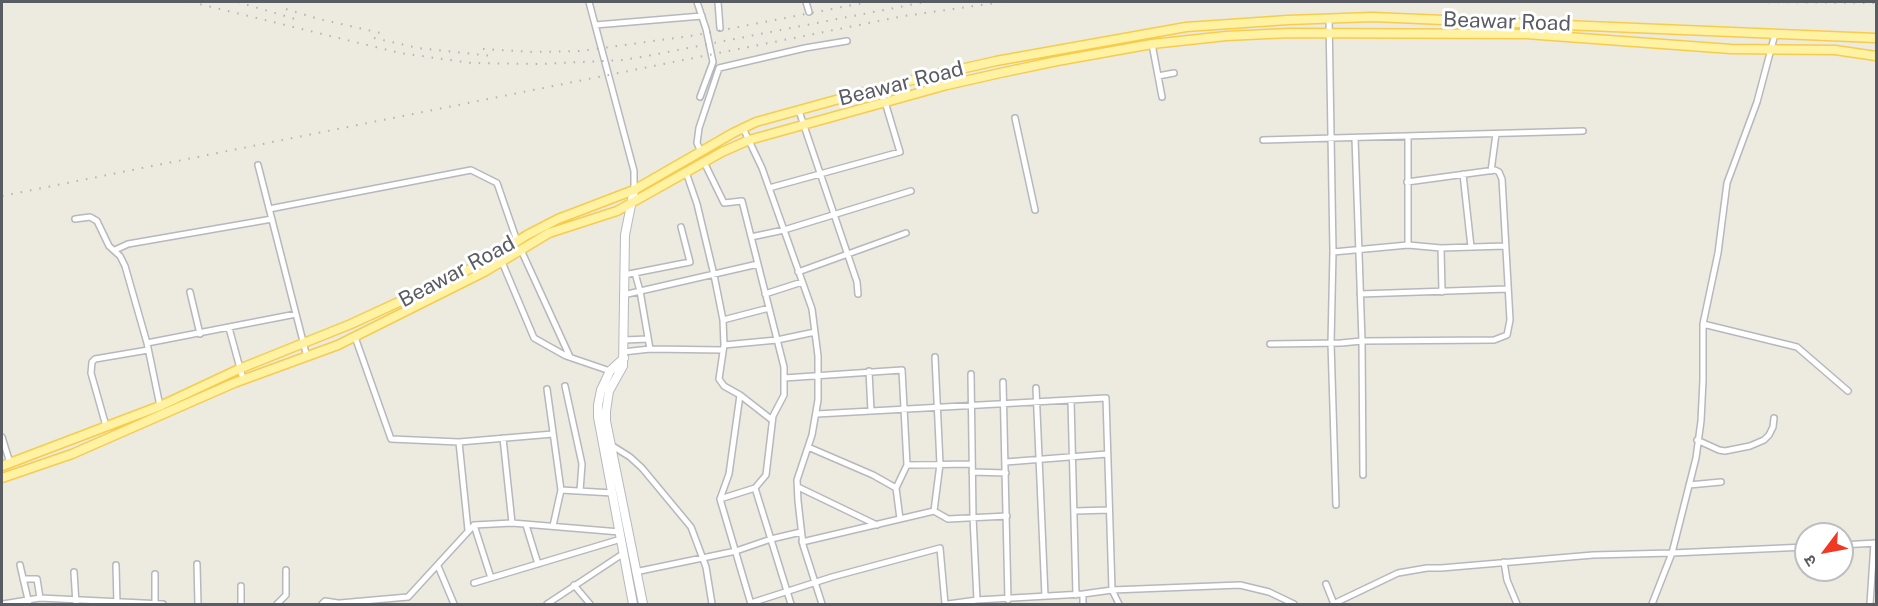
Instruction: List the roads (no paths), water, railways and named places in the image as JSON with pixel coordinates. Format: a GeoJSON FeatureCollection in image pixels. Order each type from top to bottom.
{"type":"FeatureCollection","features":[{"type":"Feature","properties":{"kind":"main road","name":"Beawar Road"},"geometry":{"type":"LineString","coordinates":[[6,465],[160,406],[239,369],[351,324],[466,271],[558,219],[634,190],[756,122],[879,88],[996,61],[1186,27],[1372,16],[1876,38]]}},
{"type":"Feature","properties":{"kind":"main road","name":"Beawar Road"},"geometry":{"type":"LineString","coordinates":[[2,478],[72,454],[243,379],[307,357],[355,337],[502,261],[549,233],[608,214],[749,140],[947,85],[1011,70],[1152,44],[1226,36],[1329,33],[1526,34],[1731,49],[1836,50],[1876,56]]}},
{"type":"Feature","properties":{"kind":"main road"},"geometry":{"type":"LineString","coordinates":[[1124,37],[1126,49]]}},
{"type":"Feature","properties":{"kind":"street"},"geometry":{"type":"LineString","coordinates":[[589,2],[634,171],[634,190],[625,235],[623,355],[621,370],[609,391],[606,421],[643,604]]}},
{"type":"Feature","properties":{"kind":"street"},"geometry":{"type":"LineString","coordinates":[[697,2],[713,62],[700,97]]}},
{"type":"Feature","properties":{"kind":"street"},"geometry":{"type":"LineString","coordinates":[[718,2],[720,28]]}},
{"type":"Feature","properties":{"kind":"street"},"geometry":{"type":"LineString","coordinates":[[806,2],[809,12]]}},
{"type":"Feature","properties":{"kind":"street"},"geometry":{"type":"LineString","coordinates":[[596,25],[702,16]]}},
{"type":"Feature","properties":{"kind":"street"},"geometry":{"type":"LineString","coordinates":[[1329,18],[1333,252],[1331,343],[1336,505]]}},
{"type":"Feature","properties":{"kind":"street"},"geometry":{"type":"LineString","coordinates":[[1652,604],[1672,553],[1696,458],[1701,421],[1703,324],[1718,253],[1727,183],[1757,102],[1775,34]]}},
{"type":"Feature","properties":{"kind":"street"},"geometry":{"type":"LineString","coordinates":[[701,152],[697,143],[699,128],[719,68],[805,48],[847,42]]}},
{"type":"Feature","properties":{"kind":"street"},"geometry":{"type":"LineString","coordinates":[[1152,44],[1162,97]]}},
{"type":"Feature","properties":{"kind":"street"},"geometry":{"type":"LineString","coordinates":[[1158,76],[1174,73]]}},
{"type":"Feature","properties":{"kind":"street"},"geometry":{"type":"LineString","coordinates":[[769,188],[900,152],[879,88]]}},
{"type":"Feature","properties":{"kind":"street"},"geometry":{"type":"LineString","coordinates":[[799,111],[848,254],[857,282],[858,294]]}},
{"type":"Feature","properties":{"kind":"street"},"geometry":{"type":"LineString","coordinates":[[1015,118],[1035,210]]}},
{"type":"Feature","properties":{"kind":"street"},"geometry":{"type":"LineString","coordinates":[[743,128],[769,188],[812,309],[818,356],[817,414],[797,480],[802,542],[822,604]]}},
{"type":"Feature","properties":{"kind":"street"},"geometry":{"type":"LineString","coordinates":[[1263,140],[1583,131]]}},
{"type":"Feature","properties":{"kind":"street"},"geometry":{"type":"LineString","coordinates":[[1491,171],[1496,134]]}},
{"type":"Feature","properties":{"kind":"street"},"geometry":{"type":"LineString","coordinates":[[1408,137],[1408,245]]}},
{"type":"Feature","properties":{"kind":"street"},"geometry":{"type":"LineString","coordinates":[[1354,138],[1362,341],[1364,475]]}},
{"type":"Feature","properties":{"kind":"street"},"geometry":{"type":"LineString","coordinates":[[704,162],[724,203],[742,201],[784,367],[784,395],[772,420],[766,475],[754,488],[720,499]]}},
{"type":"Feature","properties":{"kind":"street"},"geometry":{"type":"LineString","coordinates":[[258,165],[307,357]]}},
{"type":"Feature","properties":{"kind":"street"},"geometry":{"type":"LineString","coordinates":[[269,209],[471,170],[497,183],[517,241]]}},
{"type":"Feature","properties":{"kind":"street"},"geometry":{"type":"LineString","coordinates":[[1270,344],[1494,340],[1506,335],[1510,320],[1502,178],[1499,172],[1495,170],[1407,182]]}},
{"type":"Feature","properties":{"kind":"street"},"geometry":{"type":"LineString","coordinates":[[686,172],[697,204],[723,320],[723,348],[719,379],[724,386],[740,395],[772,420]]}},
{"type":"Feature","properties":{"kind":"street"},"geometry":{"type":"LineString","coordinates":[[1463,174],[1471,247]]}},
{"type":"Feature","properties":{"kind":"street"},"geometry":{"type":"LineString","coordinates":[[751,237],[784,230],[911,191]]}},
{"type":"Feature","properties":{"kind":"street"},"geometry":{"type":"LineString","coordinates":[[75,219],[93,218],[100,226],[109,246],[120,256],[148,347],[160,406]]}},
{"type":"Feature","properties":{"kind":"street"},"geometry":{"type":"LineString","coordinates":[[115,250],[128,244],[272,219]]}},
{"type":"Feature","properties":{"kind":"street"},"geometry":{"type":"LineString","coordinates":[[624,275],[690,262],[681,227]]}},
{"type":"Feature","properties":{"kind":"street"},"geometry":{"type":"LineString","coordinates":[[798,272],[906,233]]}},
{"type":"Feature","properties":{"kind":"street"},"geometry":{"type":"LineString","coordinates":[[1333,252],[1408,245],[1441,248],[1505,246]]}},
{"type":"Feature","properties":{"kind":"street"},"geometry":{"type":"LineString","coordinates":[[1441,248],[1442,292]]}},
{"type":"Feature","properties":{"kind":"street"},"geometry":{"type":"LineString","coordinates":[[521,250],[570,357]]}},
{"type":"Feature","properties":{"kind":"street"},"geometry":{"type":"LineString","coordinates":[[502,261],[534,338],[566,356],[610,371]]}},
{"type":"Feature","properties":{"kind":"street"},"geometry":{"type":"LineString","coordinates":[[623,295],[758,264]]}},
{"type":"Feature","properties":{"kind":"street"},"geometry":{"type":"LineString","coordinates":[[635,273],[650,349]]}},
{"type":"Feature","properties":{"kind":"street"},"geometry":{"type":"LineString","coordinates":[[765,294],[802,282]]}},
{"type":"Feature","properties":{"kind":"street"},"geometry":{"type":"LineString","coordinates":[[1360,294],[1508,290]]}},
{"type":"Feature","properties":{"kind":"street"},"geometry":{"type":"LineString","coordinates":[[190,292],[200,334]]}},
{"type":"Feature","properties":{"kind":"street"},"geometry":{"type":"LineString","coordinates":[[723,320],[769,308]]}},
{"type":"Feature","properties":{"kind":"street"},"geometry":{"type":"LineString","coordinates":[[106,426],[92,373],[92,362],[95,359],[296,314]]}},
{"type":"Feature","properties":{"kind":"street"},"geometry":{"type":"LineString","coordinates":[[1703,324],[1797,347],[1848,391]]}},
{"type":"Feature","properties":{"kind":"street"},"geometry":{"type":"LineString","coordinates":[[229,328],[243,379]]}},
{"type":"Feature","properties":{"kind":"street"},"geometry":{"type":"LineString","coordinates":[[633,604],[598,417],[599,398],[610,371],[623,355],[650,349],[723,348],[815,332]]}},
{"type":"Feature","properties":{"kind":"street"},"geometry":{"type":"LineString","coordinates":[[355,337],[391,439],[459,442],[553,434]]}},
{"type":"Feature","properties":{"kind":"street"},"geometry":{"type":"LineString","coordinates":[[624,340],[648,339]]}},
{"type":"Feature","properties":{"kind":"street"},"geometry":{"type":"LineString","coordinates":[[934,511],[940,464],[935,357]]}},
{"type":"Feature","properties":{"kind":"street"},"geometry":{"type":"LineString","coordinates":[[784,378],[902,370],[907,465],[896,488],[900,519]]}},
{"type":"Feature","properties":{"kind":"street"},"geometry":{"type":"LineString","coordinates":[[869,371],[871,411]]}},
{"type":"Feature","properties":{"kind":"street"},"geometry":{"type":"LineString","coordinates":[[971,374],[977,600]]}},
{"type":"Feature","properties":{"kind":"street"},"geometry":{"type":"LineString","coordinates":[[1003,382],[1008,600]]}},
{"type":"Feature","properties":{"kind":"street"},"geometry":{"type":"LineString","coordinates":[[565,386],[582,464],[580,491]]}},
{"type":"Feature","properties":{"kind":"street"},"geometry":{"type":"LineString","coordinates":[[1036,388],[1045,596]]}},
{"type":"Feature","properties":{"kind":"street"},"geometry":{"type":"LineString","coordinates":[[547,389],[561,490],[554,526]]}},
{"type":"Feature","properties":{"kind":"street"},"geometry":{"type":"LineString","coordinates":[[740,395],[729,474],[720,499],[751,604],[815,582],[940,548],[947,604],[977,600],[1017,602],[1045,596],[1077,595],[1112,590],[1240,585],[1269,592],[1294,604]]}},
{"type":"Feature","properties":{"kind":"street"},"geometry":{"type":"LineString","coordinates":[[817,414],[1106,398],[1112,590],[1119,604]]}},
{"type":"Feature","properties":{"kind":"street"},"geometry":{"type":"LineString","coordinates":[[1071,400],[1077,595],[1083,604]]}},
{"type":"Feature","properties":{"kind":"street"},"geometry":{"type":"LineString","coordinates":[[1697,440],[1725,451],[1750,446],[1764,440],[1769,435],[1774,418]]}},
{"type":"Feature","properties":{"kind":"street"},"geometry":{"type":"LineString","coordinates":[[2,437],[6,465]]}},
{"type":"Feature","properties":{"kind":"street"},"geometry":{"type":"LineString","coordinates":[[503,438],[512,522]]}},
{"type":"Feature","properties":{"kind":"street"},"geometry":{"type":"LineString","coordinates":[[459,442],[468,530]]}},
{"type":"Feature","properties":{"kind":"street"},"geometry":{"type":"LineString","coordinates":[[611,445],[628,455],[691,527],[704,558],[712,604]]}},
{"type":"Feature","properties":{"kind":"street"},"geometry":{"type":"LineString","coordinates":[[808,447],[873,475],[896,488]]}},
{"type":"Feature","properties":{"kind":"street"},"geometry":{"type":"LineString","coordinates":[[1006,462],[1107,454]]}},
{"type":"Feature","properties":{"kind":"street"},"geometry":{"type":"LineString","coordinates":[[907,465],[972,464]]}},
{"type":"Feature","properties":{"kind":"street"},"geometry":{"type":"LineString","coordinates":[[972,472],[1006,473]]}},
{"type":"Feature","properties":{"kind":"street"},"geometry":{"type":"LineString","coordinates":[[1689,485],[1721,482]]}},
{"type":"Feature","properties":{"kind":"street"},"geometry":{"type":"LineString","coordinates":[[798,487],[877,525]]}},
{"type":"Feature","properties":{"kind":"street"},"geometry":{"type":"LineString","coordinates":[[754,488],[791,604]]}},
{"type":"Feature","properties":{"kind":"street"},"geometry":{"type":"LineString","coordinates":[[561,490],[613,493]]}},
{"type":"Feature","properties":{"kind":"street"},"geometry":{"type":"LineString","coordinates":[[1075,511],[1109,510]]}},
{"type":"Feature","properties":{"kind":"street"},"geometry":{"type":"LineString","coordinates":[[802,542],[934,511],[948,519],[1007,516]]}},
{"type":"Feature","properties":{"kind":"street"},"geometry":{"type":"LineString","coordinates":[[322,604],[325,601],[343,604],[408,597],[474,525],[512,522],[621,535]]}},
{"type":"Feature","properties":{"kind":"street"},"geometry":{"type":"LineString","coordinates":[[474,525],[491,578]]}},
{"type":"Feature","properties":{"kind":"street"},"geometry":{"type":"LineString","coordinates":[[526,525],[538,564]]}},
{"type":"Feature","properties":{"kind":"street"},"geometry":{"type":"LineString","coordinates":[[627,573],[736,551],[801,532]]}},
{"type":"Feature","properties":{"kind":"street"},"geometry":{"type":"LineString","coordinates":[[474,583],[538,564],[621,535]]}},
{"type":"Feature","properties":{"kind":"street"},"geometry":{"type":"LineString","coordinates":[[1854,544],[1875,543],[1870,604]]}},
{"type":"Feature","properties":{"kind":"street"},"geometry":{"type":"LineString","coordinates":[[1326,584],[1333,604],[1398,573],[1427,568],[1593,555],[1794,548]]}},
{"type":"Feature","properties":{"kind":"street"},"geometry":{"type":"LineString","coordinates":[[547,604],[624,553]]}},
{"type":"Feature","properties":{"kind":"street"},"geometry":{"type":"LineString","coordinates":[[1504,562],[1507,580],[1517,604]]}},
{"type":"Feature","properties":{"kind":"street"},"geometry":{"type":"LineString","coordinates":[[197,564],[198,604]]}},
{"type":"Feature","properties":{"kind":"street"},"geometry":{"type":"LineString","coordinates":[[20,565],[29,602]]}},
{"type":"Feature","properties":{"kind":"street"},"geometry":{"type":"LineString","coordinates":[[116,565],[117,603]]}},
{"type":"Feature","properties":{"kind":"street"},"geometry":{"type":"LineString","coordinates":[[438,566],[454,604]]}},
{"type":"Feature","properties":{"kind":"street"},"geometry":{"type":"LineString","coordinates":[[277,604],[286,595],[286,570]]}},
{"type":"Feature","properties":{"kind":"street"},"geometry":{"type":"LineString","coordinates":[[74,572],[76,602]]}},
{"type":"Feature","properties":{"kind":"street"},"geometry":{"type":"LineString","coordinates":[[155,574],[155,604]]}},
{"type":"Feature","properties":{"kind":"street"},"geometry":{"type":"LineString","coordinates":[[23,579],[37,579],[40,598]]}},
{"type":"Feature","properties":{"kind":"street"},"geometry":{"type":"LineString","coordinates":[[574,585],[590,604]]}},
{"type":"Feature","properties":{"kind":"street"},"geometry":{"type":"LineString","coordinates":[[241,586],[241,604]]}},
{"type":"Feature","properties":{"kind":"street"},"geometry":{"type":"LineString","coordinates":[[1071,604],[1077,595]]}},
{"type":"Feature","properties":{"kind":"street"},"geometry":{"type":"LineString","coordinates":[[408,597],[410,604]]}},
{"type":"Feature","properties":{"kind":"street"},"geometry":{"type":"LineString","coordinates":[[3,604],[29,602],[40,598],[76,602],[163,604]]}},
{"type":"Feature","properties":{"kind":"railway"},"geometry":{"type":"LineString","coordinates":[[191,2],[400,53],[471,63],[539,64],[624,60],[925,2]]}},
{"type":"Feature","properties":{"kind":"railway"},"geometry":{"type":"LineString","coordinates":[[238,2],[295,19]]}},
{"type":"Feature","properties":{"kind":"railway"},"geometry":{"type":"LineString","coordinates":[[483,49],[533,52],[581,51],[697,35],[868,2]]}},
{"type":"Feature","properties":{"kind":"railway"},"geometry":{"type":"LineString","coordinates":[[2,196],[904,16],[1002,2]]}},
{"type":"Feature","properties":{"kind":"railway"},"geometry":{"type":"LineString","coordinates":[[1749,2],[1876,3]]}},
{"type":"Feature","properties":{"kind":"railway"},"geometry":{"type":"LineString","coordinates":[[286,9],[385,34]]}},
{"type":"Feature","properties":{"kind":"railway"},"geometry":{"type":"LineString","coordinates":[[374,38],[418,48],[492,56]]}}]}
